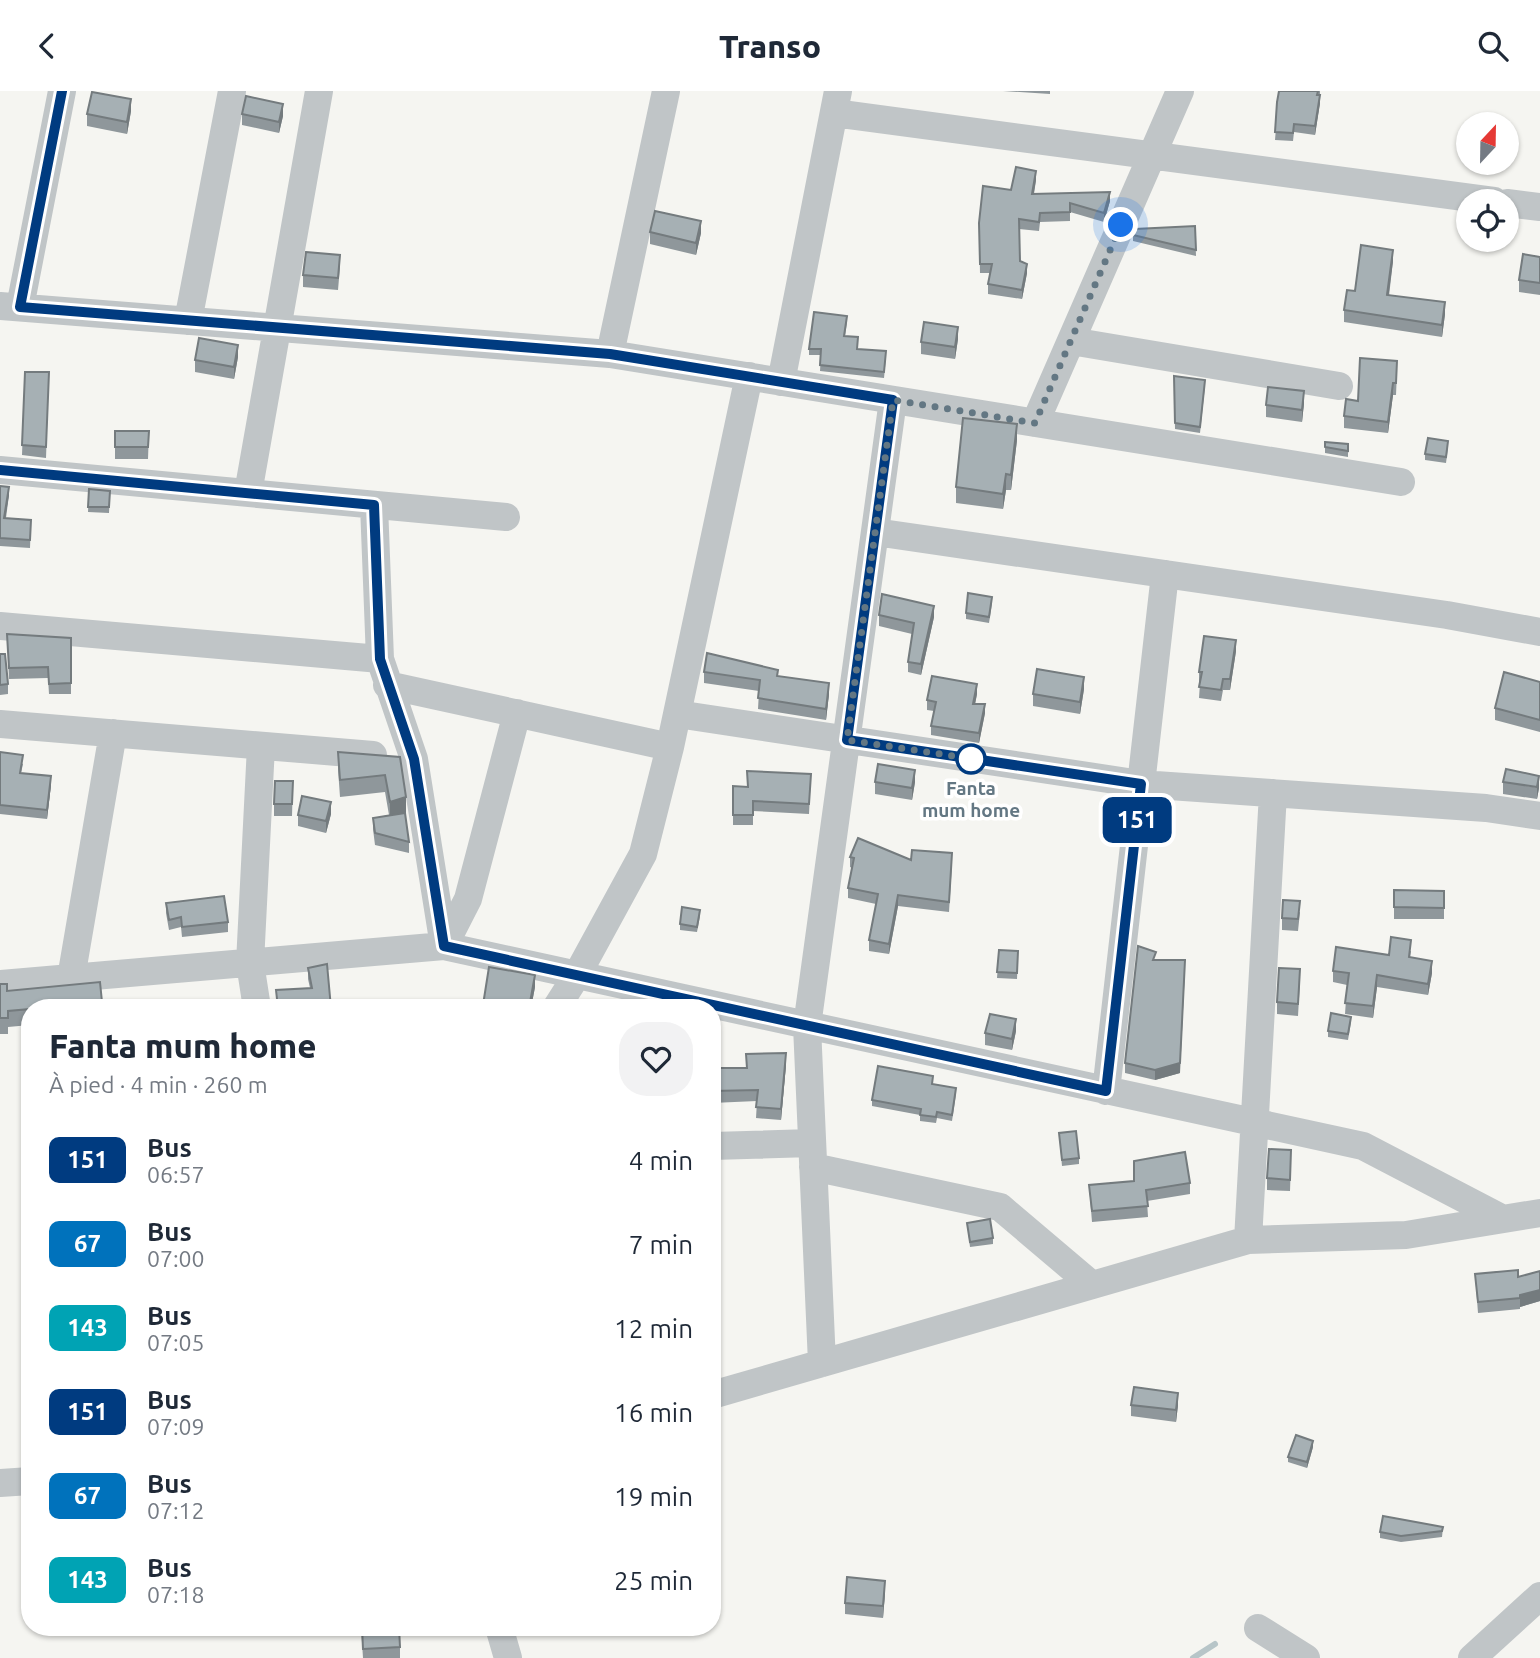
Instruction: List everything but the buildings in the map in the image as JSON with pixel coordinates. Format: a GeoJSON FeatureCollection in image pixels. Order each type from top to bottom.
{"type":"FeatureCollection","features":[{"type":"Feature","properties":{"kind":"street"},"geometry":{"type":"LineString","coordinates":[[62,91],[10,307],[610,354],[1401,482]]}},
{"type":"Feature","properties":{"kind":"street"},"geometry":{"type":"LineString","coordinates":[[188,321],[232,91]]}},
{"type":"Feature","properties":{"kind":"street"},"geometry":{"type":"LineString","coordinates":[[248,493],[318,91]]}},
{"type":"Feature","properties":{"kind":"street"},"geometry":{"type":"LineString","coordinates":[[610,354],[666,91]]}},
{"type":"Feature","properties":{"kind":"street"},"geometry":{"type":"LineString","coordinates":[[1035,423],[1180,91]]}},
{"type":"Feature","properties":{"kind":"street"},"geometry":{"type":"LineString","coordinates":[[781,382],[836,102],[1152,155],[1456,196]]}},
{"type":"Feature","properties":{"kind":"street"},"geometry":{"type":"LineString","coordinates":[[1519,204],[1540,207]]}},
{"type":"Feature","properties":{"kind":"street"},"geometry":{"type":"LineString","coordinates":[[1071,341],[1339,386]]}},
{"type":"Feature","properties":{"kind":"street"},"geometry":{"type":"LineString","coordinates":[[562,999],[643,854],[670,747],[749,376]]}},
{"type":"Feature","properties":{"kind":"street"},"geometry":{"type":"LineString","coordinates":[[822,1363],[807,1025],[893,400]]}},
{"type":"Feature","properties":{"kind":"street"},"geometry":{"type":"LineString","coordinates":[[0,470],[506,517]]}},
{"type":"Feature","properties":{"kind":"street"},"geometry":{"type":"LineString","coordinates":[[374,505],[383,672],[414,759],[444,946]]}},
{"type":"Feature","properties":{"kind":"street"},"geometry":{"type":"LineString","coordinates":[[875,532],[1447,615],[1540,632]]}},
{"type":"Feature","properties":{"kind":"street"},"geometry":{"type":"LineString","coordinates":[[1106,1091],[1165,574]]}},
{"type":"Feature","properties":{"kind":"street"},"geometry":{"type":"LineString","coordinates":[[0,626],[383,672],[517,713],[670,747]]}},
{"type":"Feature","properties":{"kind":"street"},"geometry":{"type":"LineString","coordinates":[[444,946],[468,899],[517,713]]}},
{"type":"Feature","properties":{"kind":"street"},"geometry":{"type":"LineString","coordinates":[[677,714],[1141,784],[1486,808],[1540,816]]}},
{"type":"Feature","properties":{"kind":"street"},"geometry":{"type":"LineString","coordinates":[[0,724],[414,759]]}},
{"type":"Feature","properties":{"kind":"street"},"geometry":{"type":"LineString","coordinates":[[71,978],[113,733]]}},
{"type":"Feature","properties":{"kind":"street"},"geometry":{"type":"LineString","coordinates":[[256,999],[250,963],[261,746]]}},
{"type":"Feature","properties":{"kind":"street"},"geometry":{"type":"LineString","coordinates":[[1248,1240],[1273,793]]}},
{"type":"Feature","properties":{"kind":"street"},"geometry":{"type":"LineString","coordinates":[[0,984],[444,946],[687,999]]}},
{"type":"Feature","properties":{"kind":"street"},"geometry":{"type":"LineString","coordinates":[[721,1006],[1363,1146],[1503,1219]]}},
{"type":"Feature","properties":{"kind":"street"},"geometry":{"type":"LineString","coordinates":[[721,1147],[813,1155],[1000,1207],[1092,1285]]}},
{"type":"Feature","properties":{"kind":"street"},"geometry":{"type":"LineString","coordinates":[[721,1392],[1248,1240],[1406,1235],[1540,1213]]}},
{"type":"Feature","properties":{"kind":"street"},"geometry":{"type":"LineString","coordinates":[[0,1483],[21,1482]]}},
{"type":"Feature","properties":{"kind":"street"},"geometry":{"type":"LineString","coordinates":[[1472,1658],[1540,1595]]}},
{"type":"Feature","properties":{"kind":"street"},"geometry":{"type":"LineString","coordinates":[[1258,1628],[1306,1658]]}},
{"type":"Feature","properties":{"kind":"street"},"geometry":{"type":"LineString","coordinates":[[502,1636],[508,1658]]}},
{"type":"Feature","properties":{"kind":"waterway"},"geometry":{"type":"LineString","coordinates":[[1193,1658],[1215,1644]]}},
{"type":"Feature","properties":{"kind":"bus line","name":"151"},"geometry":{"type":"LineString","coordinates":[[62,91],[20,307],[610,354],[893,400],[847,740],[1141,784],[1106,1091],[721,1007]]}},
{"type":"Feature","properties":{"kind":"bus line","name":"151"},"geometry":{"type":"LineString","coordinates":[[0,470],[374,505],[380,659],[414,759],[444,946],[686,999]]}},
{"type":"Feature","properties":{"kind":"place","name":"Fanta mum home"},"geometry":{"type":"Point","coordinates":[971,759]}},
{"type":"Feature","properties":{"kind":"route"},"geometry":{"type":"LineString","coordinates":[[971,759],[980,760],[847,740],[893,400],[1035,423],[1121,225]]}}]}
